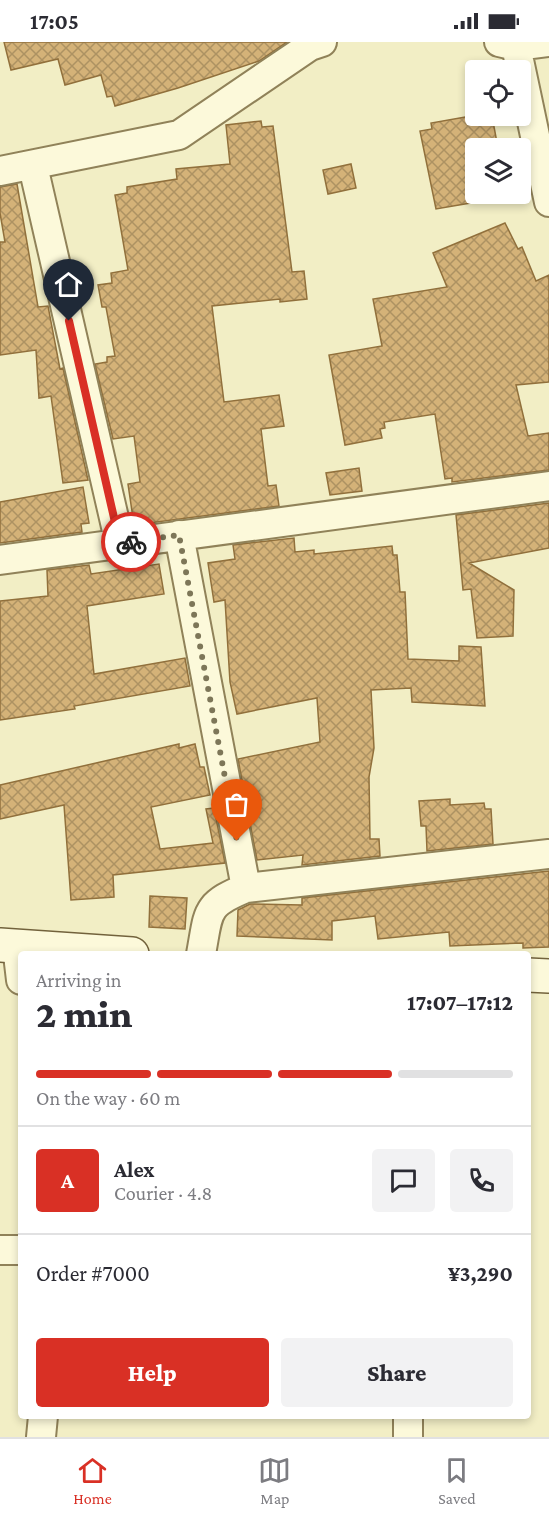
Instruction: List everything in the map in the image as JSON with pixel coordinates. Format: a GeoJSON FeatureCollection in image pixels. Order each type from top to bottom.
{"type":"FeatureCollection","features":[{"type":"Feature","properties":{"kind":"main road"},"geometry":{"type":"LineString","coordinates":[[9,945],[91,951]]}},
{"type":"Feature","properties":{"kind":"main road"},"geometry":{"type":"LineString","coordinates":[[531,975],[549,976]]}},
{"type":"Feature","properties":{"kind":"street"},"geometry":{"type":"LineString","coordinates":[[0,171],[179,135],[310,46],[322,42]]}},
{"type":"Feature","properties":{"kind":"street"},"geometry":{"type":"LineString","coordinates":[[548,42],[508,44],[549,202]]}},
{"type":"Feature","properties":{"kind":"street"},"geometry":{"type":"LineString","coordinates":[[33,166],[120,544]]}},
{"type":"Feature","properties":{"kind":"street"},"geometry":{"type":"LineString","coordinates":[[0,560],[549,486]]}},
{"type":"Feature","properties":{"kind":"street"},"geometry":{"type":"LineString","coordinates":[[179,535],[246,888]]}},
{"type":"Feature","properties":{"kind":"street"},"geometry":{"type":"LineString","coordinates":[[202,951],[210,908],[221,898],[246,888],[549,854]]}},
{"type":"Feature","properties":{"kind":"street"},"geometry":{"type":"LineString","coordinates":[[9,945],[18,971]]}},
{"type":"Feature","properties":{"kind":"street"},"geometry":{"type":"LineString","coordinates":[[0,1250],[18,1250]]}},
{"type":"Feature","properties":{"kind":"street"},"geometry":{"type":"LineString","coordinates":[[41,1437],[43,1419]]}},
{"type":"Feature","properties":{"kind":"street"},"geometry":{"type":"LineString","coordinates":[[408,1419],[408,1437]]}},
{"type":"Feature","properties":{"kind":"building"},"geometry":{"type":"Polygon","coordinates":[[[4,42],[287,42],[259,61],[115,106],[112,96],[107,97],[101,75],[65,85],[58,59],[11,70],[4,42]]]}},
{"type":"Feature","properties":{"kind":"building"},"geometry":{"type":"Polygon","coordinates":[[[465,117],[465,126],[494,126],[496,138],[465,138],[465,204],[436,209],[420,131],[432,129],[431,123],[465,117]]]}},
{"type":"Feature","properties":{"kind":"building"},"geometry":{"type":"Polygon","coordinates":[[[261,121],[262,127],[273,126],[292,272],[304,271],[307,299],[280,302],[280,299],[212,306],[224,402],[279,395],[284,426],[261,429],[268,486],[276,485],[279,506],[134,525],[128,484],[140,482],[134,436],[113,439],[95,364],[107,362],[107,357],[115,356],[106,307],[102,307],[98,285],[112,283],[111,273],[128,270],[115,195],[127,193],[127,187],[177,179],[176,169],[230,164],[226,125],[261,121]]]}},
{"type":"Feature","properties":{"kind":"building"},"geometry":{"type":"Polygon","coordinates":[[[351,164],[356,188],[328,194],[323,170],[351,164]]]}},
{"type":"Feature","properties":{"kind":"building"},"geometry":{"type":"Polygon","coordinates":[[[17,184],[38,307],[48,306],[60,369],[63,368],[88,480],[63,483],[51,396],[39,398],[36,350],[0,355],[0,242],[5,242],[0,213],[0,187],[17,184]]]}},
{"type":"Feature","properties":{"kind":"building"},"geometry":{"type":"Polygon","coordinates":[[[505,223],[518,249],[522,247],[536,281],[549,275],[549,382],[516,385],[528,436],[549,433],[549,470],[452,482],[452,478],[445,479],[435,414],[384,422],[385,428],[380,429],[382,438],[345,445],[329,355],[382,346],[373,299],[447,287],[433,253],[505,223]]]}},
{"type":"Feature","properties":{"kind":"building"},"geometry":{"type":"Polygon","coordinates":[[[359,468],[362,491],[330,495],[326,473],[359,468]]]}},
{"type":"Feature","properties":{"kind":"building"},"geometry":{"type":"Polygon","coordinates":[[[83,487],[89,523],[81,524],[82,532],[0,543],[0,502],[83,487]]]}},
{"type":"Feature","properties":{"kind":"building"},"geometry":{"type":"Polygon","coordinates":[[[549,503],[549,548],[469,563],[514,590],[513,636],[477,638],[471,589],[463,590],[456,515],[549,503]]]}},
{"type":"Feature","properties":{"kind":"building"},"geometry":{"type":"Polygon","coordinates":[[[294,538],[295,552],[314,550],[314,554],[392,546],[393,555],[397,555],[400,592],[405,592],[408,659],[459,661],[459,646],[481,647],[485,706],[412,702],[411,688],[371,690],[374,748],[369,777],[370,839],[379,839],[380,856],[302,865],[303,855],[257,860],[238,759],[320,742],[317,698],[237,714],[230,682],[225,600],[214,602],[208,563],[235,559],[233,545],[294,538]]]}},
{"type":"Feature","properties":{"kind":"building"},"geometry":{"type":"Polygon","coordinates":[[[159,564],[164,594],[87,606],[94,674],[185,658],[190,686],[74,706],[75,709],[0,720],[0,601],[48,596],[47,570],[89,565],[91,574],[159,564]]]}},
{"type":"Feature","properties":{"kind":"building"},"geometry":{"type":"Polygon","coordinates":[[[179,744],[179,748],[195,744],[200,767],[204,767],[210,795],[151,807],[160,849],[213,843],[206,809],[214,808],[225,863],[113,875],[114,897],[71,900],[64,805],[0,819],[0,785],[179,744]]]}},
{"type":"Feature","properties":{"kind":"building"},"geometry":{"type":"Polygon","coordinates":[[[450,799],[450,805],[484,803],[485,809],[491,809],[493,844],[427,851],[426,826],[421,826],[419,801],[450,799]]]}},
{"type":"Feature","properties":{"kind":"building"},"geometry":{"type":"Polygon","coordinates":[[[549,871],[549,947],[523,948],[523,943],[450,946],[449,932],[378,939],[375,916],[332,921],[332,940],[237,936],[238,910],[250,904],[302,905],[302,898],[549,871]]]}},
{"type":"Feature","properties":{"kind":"building"},"geometry":{"type":"Polygon","coordinates":[[[150,896],[187,898],[185,929],[149,927],[150,896]]]}},
{"type":"Feature","properties":{"kind":"way so far"},"geometry":{"type":"LineString","coordinates":[[131,542],[179,535],[237,841]]}},
{"type":"Feature","properties":{"kind":"route"},"geometry":{"type":"LineString","coordinates":[[69,321],[120,544],[131,542]]}}]}
